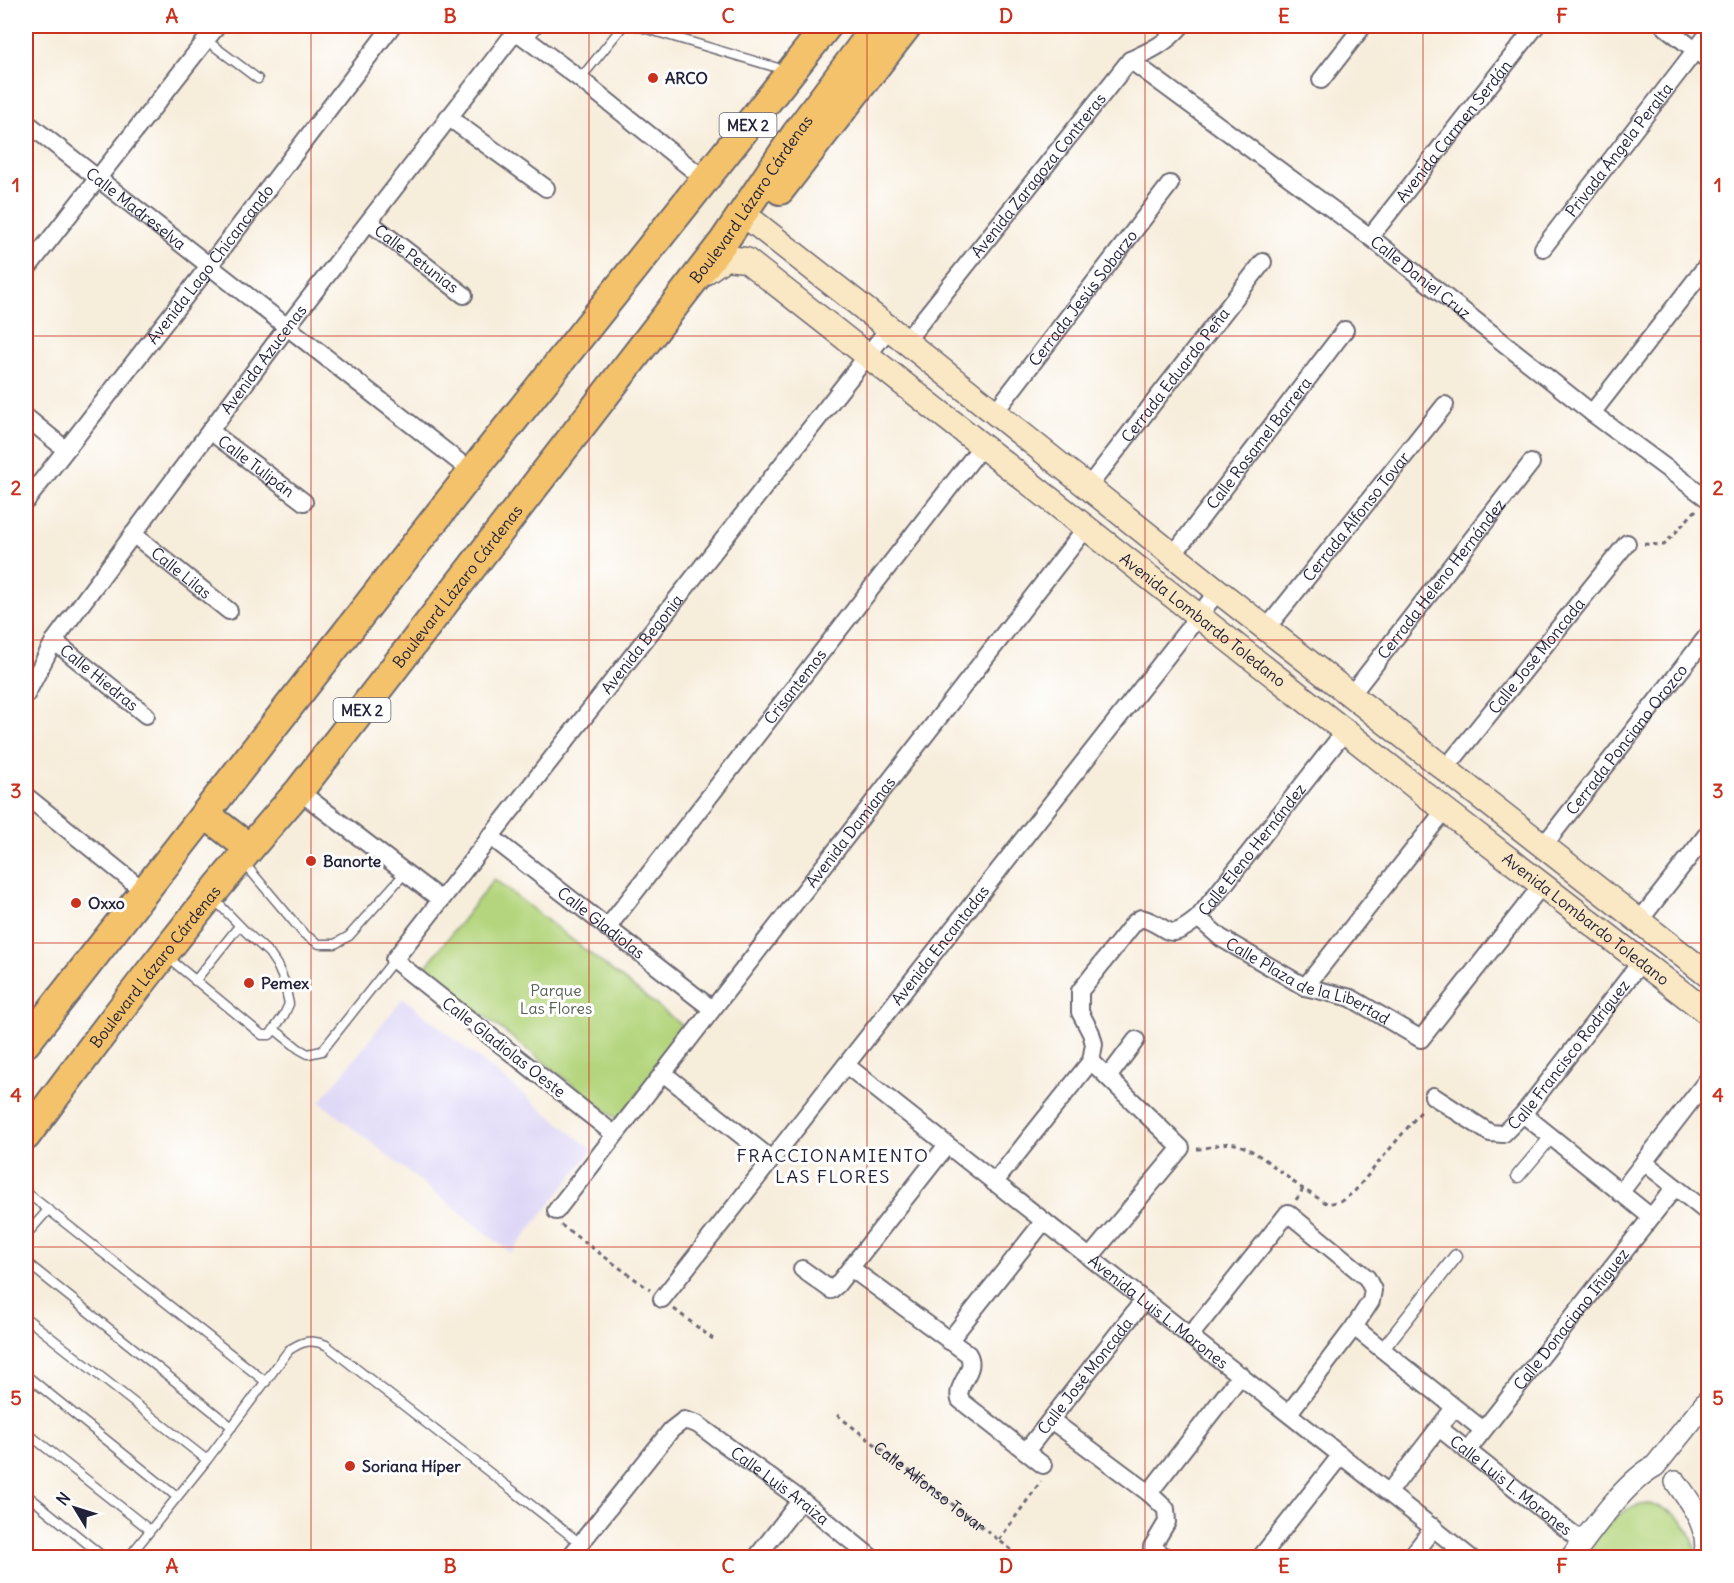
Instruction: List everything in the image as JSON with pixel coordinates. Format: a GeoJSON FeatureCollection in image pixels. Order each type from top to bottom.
{"type":"FeatureCollection","features":[{"type":"Feature","properties":{"kind":"highway"},"geometry":{"type":"LineString","coordinates":[[670,222],[698,174],[778,68],[821,26]]}},
{"type":"Feature","properties":{"kind":"highway","name":"MEX 2"},"geometry":{"type":"LineString","coordinates":[[26,1043],[821,26]]}},
{"type":"Feature","properties":{"kind":"highway","name":"Boulevard Lázaro Cárdenas"},"geometry":{"type":"LineString","coordinates":[[26,1136],[163,954],[244,853],[299,791],[724,241],[796,134],[877,26]]}},
{"type":"Feature","properties":{"kind":"highway"},"geometry":{"type":"LineString","coordinates":[[724,241],[755,223],[907,26]]}},
{"type":"Feature","properties":{"kind":"highway"},"geometry":{"type":"LineString","coordinates":[[205,814],[244,853]]}},
{"type":"Feature","properties":{"kind":"main road","name":"Avenida Lombardo Toledano"},"geometry":{"type":"LineString","coordinates":[[755,223],[898,334],[1218,591],[1708,975]]}},
{"type":"Feature","properties":{"kind":"main road","name":"Avenida Lombardo Toledano"},"geometry":{"type":"LineString","coordinates":[[693,281],[725,258],[746,260],[1445,810],[1708,1013]]}},
{"type":"Feature","properties":{"kind":"main road"},"geometry":{"type":"LineString","coordinates":[[1576,911],[1596,886]]}},
{"type":"Feature","properties":{"kind":"street"},"geometry":{"type":"LineString","coordinates":[[26,270],[217,26]]}},
{"type":"Feature","properties":{"kind":"street","name":"Avenida Lago Chicancando"},"geometry":{"type":"LineString","coordinates":[[26,501],[392,26]]}},
{"type":"Feature","properties":{"kind":"street","name":"Avenida Zaragoza Contreras"},"geometry":{"type":"LineString","coordinates":[[898,334],[1131,60],[1164,43],[1181,26]]}},
{"type":"Feature","properties":{"kind":"street"},"geometry":{"type":"LineString","coordinates":[[1321,80],[1362,26]]}},
{"type":"Feature","properties":{"kind":"street","name":"Avenida Carmen Serdán"},"geometry":{"type":"LineString","coordinates":[[1370,237],[1536,26]]}},
{"type":"Feature","properties":{"kind":"street"},"geometry":{"type":"LineString","coordinates":[[1664,26],[1702,55]]}},
{"type":"Feature","properties":{"kind":"street"},"geometry":{"type":"LineString","coordinates":[[517,32],[580,79],[698,174]]}},
{"type":"Feature","properties":{"kind":"street","name":"Avenida Azucenas"},"geometry":{"type":"LineString","coordinates":[[26,695],[54,641],[286,327],[448,117],[517,32]]}},
{"type":"Feature","properties":{"kind":"street","name":"Privada Ángela Peralta"},"geometry":{"type":"LineString","coordinates":[[1543,248],[1702,55],[1708,34]]}},
{"type":"Feature","properties":{"kind":"street","name":"Calle Daniel Cruz"},"geometry":{"type":"LineString","coordinates":[[1131,60],[1370,237],[1592,413],[1708,498]]}},
{"type":"Feature","properties":{"kind":"street"},"geometry":{"type":"LineString","coordinates":[[448,117],[546,188]]}},
{"type":"Feature","properties":{"kind":"street","name":"Calle Madreselva"},"geometry":{"type":"LineString","coordinates":[[26,122],[472,472]]}},
{"type":"Feature","properties":{"kind":"street","name":"Cerrada Jesús Sobarzo"},"geometry":{"type":"LineString","coordinates":[[995,412],[1170,184]]}},
{"type":"Feature","properties":{"kind":"street","name":"Calle Petunias"},"geometry":{"type":"LineString","coordinates":[[369,222],[464,295]]}},
{"type":"Feature","properties":{"kind":"street","name":"Cerrada Eduardo Peña"},"geometry":{"type":"LineString","coordinates":[[1089,487],[1263,262]]}},
{"type":"Feature","properties":{"kind":"street"},"geometry":{"type":"LineString","coordinates":[[1592,413],[1708,264]]}},
{"type":"Feature","properties":{"kind":"street","name":"Calle Rosamel Barrera"},"geometry":{"type":"LineString","coordinates":[[1173,555],[1345,330]]}},
{"type":"Feature","properties":{"kind":"street","name":"Avenida Begonia"},"geometry":{"type":"LineString","coordinates":[[394,960],[868,356],[898,334]]}},
{"type":"Feature","properties":{"kind":"street","name":"Cerrada Alfonso Tovar"},"geometry":{"type":"LineString","coordinates":[[1266,628],[1444,405]]}},
{"type":"Feature","properties":{"kind":"street"},"geometry":{"type":"LineString","coordinates":[[26,417],[65,449]]}},
{"type":"Feature","properties":{"kind":"street","name":"Calle Tulipán"},"geometry":{"type":"LineString","coordinates":[[210,430],[304,502]]}},
{"type":"Feature","properties":{"kind":"street","name":"Crisantemos"},"geometry":{"type":"LineString","coordinates":[[607,928],[982,446]]}},
{"type":"Feature","properties":{"kind":"street","name":"Cerrada Heleno Hernández"},"geometry":{"type":"LineString","coordinates":[[1351,695],[1531,463]]}},
{"type":"Feature","properties":{"kind":"street","name":"Avenida Damianas"},"geometry":{"type":"LineString","coordinates":[[556,1211],[1086,528]]}},
{"type":"Feature","properties":{"kind":"street","name":"Calle Lilas"},"geometry":{"type":"LineString","coordinates":[[133,534],[229,611]]}},
{"type":"Feature","properties":{"kind":"street","name":"Calle José Moncada"},"geometry":{"type":"LineString","coordinates":[[1446,768],[1627,543]]}},
{"type":"Feature","properties":{"kind":"street","name":"Avenida Encantadas"},"geometry":{"type":"LineString","coordinates":[[662,1299],[1218,591]]}},
{"type":"Feature","properties":{"kind":"street","name":"Cerrada Ponciano Orozco"},"geometry":{"type":"LineString","coordinates":[[1544,845],[1708,635]]}},
{"type":"Feature","properties":{"kind":"street","name":"Calle Hiedras"},"geometry":{"type":"LineString","coordinates":[[54,641],[146,715]]}},
{"type":"Feature","properties":{"kind":"street","name":"Calle Eleno Hernández"},"geometry":{"type":"LineString","coordinates":[[1091,1061],[1094,1044],[1080,1012],[1080,991],[1134,923],[1141,918],[1164,930],[1175,932],[1184,930],[1198,918],[1345,731]]}},
{"type":"Feature","properties":{"kind":"street"},"geometry":{"type":"LineString","coordinates":[[299,791],[441,900]]}},
{"type":"Feature","properties":{"kind":"street"},"geometry":{"type":"LineString","coordinates":[[26,796],[144,891]]}},
{"type":"Feature","properties":{"kind":"street"},"geometry":{"type":"LineString","coordinates":[[1305,987],[1445,810]]}},
{"type":"Feature","properties":{"kind":"street"},"geometry":{"type":"LineString","coordinates":[[1640,920],[1708,833]]}},
{"type":"Feature","properties":{"kind":"street","name":"Calle Gladiolas"},"geometry":{"type":"LineString","coordinates":[[490,837],[712,1009]]}},
{"type":"Feature","properties":{"kind":"street","name":"Calle Plaza de la Libertad"},"geometry":{"type":"LineString","coordinates":[[1198,918],[1221,938],[1305,987],[1351,998],[1421,1039],[1542,885]]}},
{"type":"Feature","properties":{"kind":"street","name":"Calle Gladiolas Oeste"},"geometry":{"type":"LineString","coordinates":[[394,960],[614,1134]]}},
{"type":"Feature","properties":{"kind":"street","name":"Calle Francisco Rodríguez"},"geometry":{"type":"LineString","coordinates":[[1433,1096],[1490,1133],[1503,1134],[1522,1114],[1641,962]]}},
{"type":"Feature","properties":{"kind":"street"},"geometry":{"type":"LineString","coordinates":[[1109,1076],[1136,1040]]}},
{"type":"Feature","properties":{"kind":"street"},"geometry":{"type":"LineString","coordinates":[[994,1183],[1091,1061],[1181,1148],[1090,1257]]}},
{"type":"Feature","properties":{"kind":"street","name":"Avenida Luis L. Morones"},"geometry":{"type":"LineString","coordinates":[[846,1065],[1471,1557]]}},
{"type":"Feature","properties":{"kind":"street"},"geometry":{"type":"LineString","coordinates":[[663,1073],[771,1159]]}},
{"type":"Feature","properties":{"kind":"street"},"geometry":{"type":"LineString","coordinates":[[1620,1193],[1708,1079]]}},
{"type":"Feature","properties":{"kind":"street"},"geometry":{"type":"LineString","coordinates":[[1522,1114],[1651,1217]]}},
{"type":"Feature","properties":{"kind":"street"},"geometry":{"type":"LineString","coordinates":[[1518,1176],[1551,1137]]}},
{"type":"Feature","properties":{"kind":"street"},"geometry":{"type":"LineString","coordinates":[[802,1269],[831,1290],[852,1269],[947,1145]]}},
{"type":"Feature","properties":{"kind":"street"},"geometry":{"type":"LineString","coordinates":[[1644,1162],[1708,1213]]}},
{"type":"Feature","properties":{"kind":"street","name":"Calle Donaciano Iñiguez"},"geometry":{"type":"LineString","coordinates":[[1467,1451],[1675,1187]]}},
{"type":"Feature","properties":{"kind":"street"},"geometry":{"type":"LineString","coordinates":[[1190,1336],[1288,1213],[1367,1278],[1373,1290],[1371,1301],[1354,1327],[1289,1413]]}},
{"type":"Feature","properties":{"kind":"street"},"geometry":{"type":"LineString","coordinates":[[949,1341],[1044,1221]]}},
{"type":"Feature","properties":{"kind":"street"},"geometry":{"type":"LineString","coordinates":[[1382,1350],[1456,1256]]}},
{"type":"Feature","properties":{"kind":"street"},"geometry":{"type":"LineString","coordinates":[[852,1269],[968,1354],[971,1366],[959,1388],[960,1400],[1043,1464]]}},
{"type":"Feature","properties":{"kind":"street","name":"Calle José Moncada"},"geometry":{"type":"LineString","coordinates":[[1027,1450],[1144,1300]]}},
{"type":"Feature","properties":{"kind":"street","name":"Calle Luis L. Morones"},"geometry":{"type":"LineString","coordinates":[[1354,1327],[1483,1430]]}},
{"type":"Feature","properties":{"kind":"street"},"geometry":{"type":"LineString","coordinates":[[1149,1493],[1241,1375]]}},
{"type":"Feature","properties":{"kind":"street"},"geometry":{"type":"LineString","coordinates":[[1577,1550],[1615,1503],[1645,1472],[1655,1466],[1708,1400]]}},
{"type":"Feature","properties":{"kind":"street"},"geometry":{"type":"LineString","coordinates":[[1389,1492],[1454,1408]]}},
{"type":"Feature","properties":{"kind":"street","name":"Calle Luis Araiza"},"geometry":{"type":"LineString","coordinates":[[580,1543],[671,1430],[684,1420],[697,1424],[801,1500],[872,1557]]}},
{"type":"Feature","properties":{"kind":"street"},"geometry":{"type":"LineString","coordinates":[[1051,1420],[1162,1504],[1168,1513],[1164,1528],[1152,1546],[1167,1557]]}},
{"type":"Feature","properties":{"kind":"street","name":"Calle Luis L. Morones"},"geometry":{"type":"LineString","coordinates":[[1438,1428],[1467,1451],[1577,1550]]}},
{"type":"Feature","properties":{"kind":"street"},"geometry":{"type":"LineString","coordinates":[[1260,1557],[1341,1455]]}},
{"type":"Feature","properties":{"kind":"street"},"geometry":{"type":"LineString","coordinates":[[1655,1466],[1708,1506]]}},
{"type":"Feature","properties":{"kind":"street"},"geometry":{"type":"LineString","coordinates":[[1676,1482],[1700,1519],[1705,1540],[1704,1557]]}},
{"type":"Feature","properties":{"kind":"street"},"geometry":{"type":"LineString","coordinates":[[756,1557],[801,1500]]}},
{"type":"Feature","properties":{"kind":"street"},"geometry":{"type":"LineString","coordinates":[[1410,1557],[1434,1527]]}},
{"type":"Feature","properties":{"kind":"street"},"geometry":{"type":"LineString","coordinates":[[569,1557],[580,1543]]}},
{"type":"Feature","properties":{"kind":"lane"},"geometry":{"type":"LineString","coordinates":[[517,32],[539,26]]}},
{"type":"Feature","properties":{"kind":"lane"},"geometry":{"type":"LineString","coordinates":[[580,79],[623,26]]}},
{"type":"Feature","properties":{"kind":"lane"},"geometry":{"type":"LineString","coordinates":[[637,26],[778,68]]}},
{"type":"Feature","properties":{"kind":"lane"},"geometry":{"type":"LineString","coordinates":[[206,40],[258,79]]}},
{"type":"Feature","properties":{"kind":"lane"},"geometry":{"type":"LineString","coordinates":[[244,853],[304,934],[319,944],[335,944],[349,936],[405,873]]}},
{"type":"Feature","properties":{"kind":"lane"},"geometry":{"type":"LineString","coordinates":[[163,954],[262,1035],[270,1035],[285,1015],[289,1004],[284,981],[269,953],[210,896]]}},
{"type":"Feature","properties":{"kind":"lane"},"geometry":{"type":"LineString","coordinates":[[195,981],[239,926]]}},
{"type":"Feature","properties":{"kind":"lane"},"geometry":{"type":"LineString","coordinates":[[274,1029],[308,1054],[322,1051],[394,960]]}},
{"type":"Feature","properties":{"kind":"lane"},"geometry":{"type":"LineString","coordinates":[[26,1192],[266,1382]]}},
{"type":"Feature","properties":{"kind":"lane"},"geometry":{"type":"LineString","coordinates":[[26,1235],[48,1210]]}},
{"type":"Feature","properties":{"kind":"lane"},"geometry":{"type":"LineString","coordinates":[[26,1262],[232,1427]]}},
{"type":"Feature","properties":{"kind":"lane"},"geometry":{"type":"LineString","coordinates":[[26,1318],[207,1460]]}},
{"type":"Feature","properties":{"kind":"lane"},"geometry":{"type":"LineString","coordinates":[[128,1557],[207,1460],[289,1350],[301,1342],[312,1340],[326,1345],[580,1543]]}},
{"type":"Feature","properties":{"kind":"lane"},"geometry":{"type":"LineString","coordinates":[[26,1375],[177,1497]]}},
{"type":"Feature","properties":{"kind":"lane"},"geometry":{"type":"LineString","coordinates":[[26,1432],[150,1530]]}},
{"type":"Feature","properties":{"kind":"lane"},"geometry":{"type":"LineString","coordinates":[[26,1494],[105,1557]]}},
{"type":"Feature","properties":{"kind":"lane"},"geometry":{"type":"LineString","coordinates":[[26,1546],[40,1557]]}},
{"type":"Feature","properties":{"kind":"path"},"geometry":{"type":"LineString","coordinates":[[1627,543],[1664,545],[1708,498]]}},
{"type":"Feature","properties":{"kind":"path"},"geometry":{"type":"LineString","coordinates":[[1181,1148],[1207,1149],[1225,1143],[1234,1143],[1328,1204],[1343,1200],[1354,1192],[1433,1096]]}},
{"type":"Feature","properties":{"kind":"path"},"geometry":{"type":"LineString","coordinates":[[1288,1213],[1303,1189]]}},
{"type":"Feature","properties":{"kind":"path"},"geometry":{"type":"LineString","coordinates":[[556,1211],[560,1224],[713,1339]]}},
{"type":"Feature","properties":{"kind":"path","name":"Calle Alfonso Tovar"},"geometry":{"type":"LineString","coordinates":[[837,1415],[1022,1557]]}},
{"type":"Feature","properties":{"kind":"path"},"geometry":{"type":"LineString","coordinates":[[999,1540],[1041,1482],[1045,1472],[1043,1464]]}},
{"type":"Feature","properties":{"kind":"shaded area"},"geometry":{"type":"Polygon","coordinates":[[[403,998],[593,1150],[511,1253],[320,1102],[403,998]]]}},
{"type":"Feature","properties":{"kind":"green space","name":"Parque Las Flores"},"geometry":{"type":"Polygon","coordinates":[[[494,879],[688,1030],[618,1120],[424,969],[494,879]]]}},
{"type":"Feature","properties":{"kind":"green space"},"geometry":{"type":"Polygon","coordinates":[[[1649,1504],[1676,1515],[1688,1529],[1695,1558],[1580,1558],[1602,1530],[1618,1515],[1637,1506],[1649,1504]]]}},
{"type":"Feature","properties":{"kind":"place","name":"ARCO"},"geometry":{"type":"Point","coordinates":[653,78]}},
{"type":"Feature","properties":{"kind":"place","name":"Banorte"},"geometry":{"type":"Point","coordinates":[311,861]}},
{"type":"Feature","properties":{"kind":"place","name":"Oxxo"},"geometry":{"type":"Point","coordinates":[76,903]}},
{"type":"Feature","properties":{"kind":"place","name":"Pemex"},"geometry":{"type":"Point","coordinates":[249,983]}},
{"type":"Feature","properties":{"kind":"place","name":"Soriana Híper"},"geometry":{"type":"Point","coordinates":[350,1466]}},
{"type":"Feature","properties":{"kind":"district","name":"FRACCIONAMIENTO LAS FLORES"},"geometry":{"type":"Point","coordinates":[833,1165]}}]}
